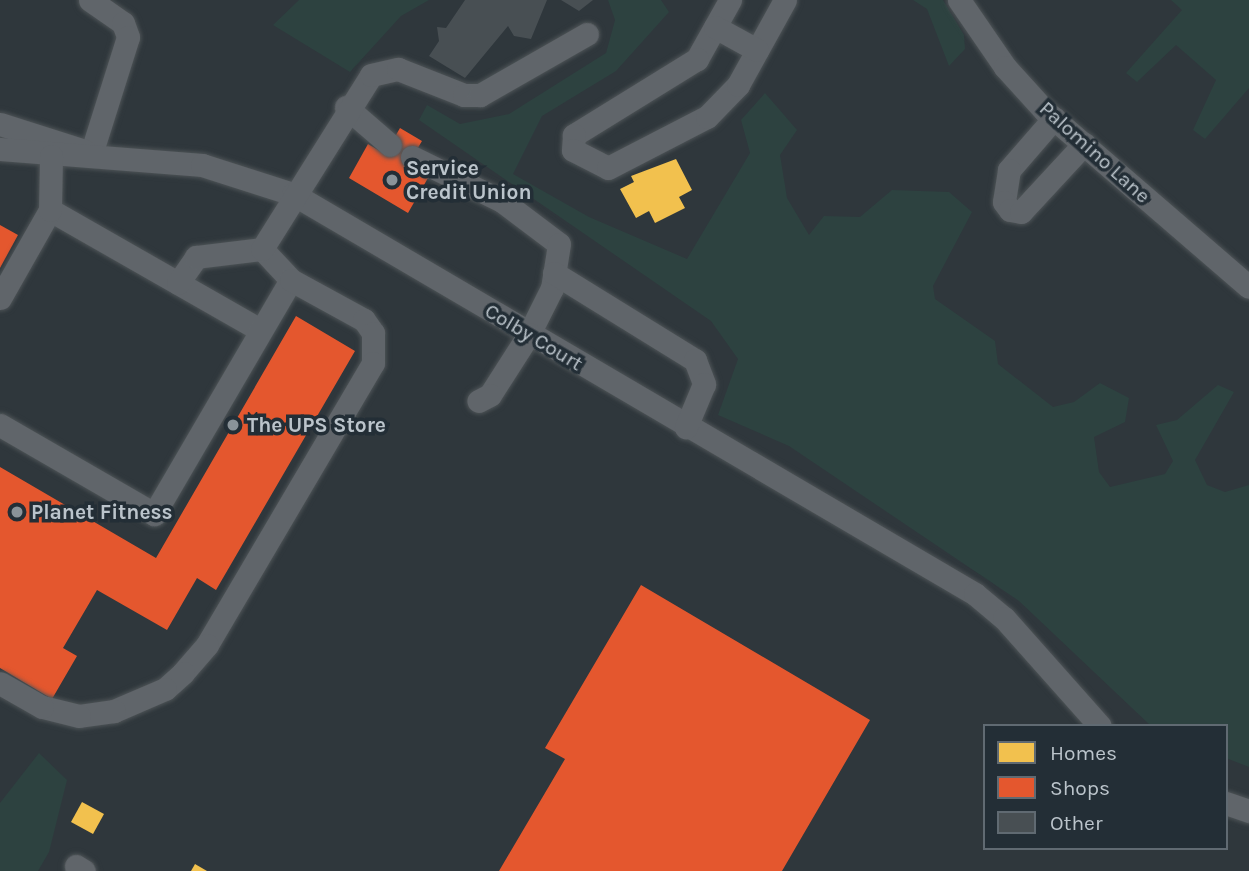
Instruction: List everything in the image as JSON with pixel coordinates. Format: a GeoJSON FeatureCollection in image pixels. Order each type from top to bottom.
{"type":"FeatureCollection","features":[{"type":"Feature","properties":{"kind":"street"},"geometry":{"type":"LineString","coordinates":[[90,0],[123,23],[128,37],[91,153]]}},
{"type":"Feature","properties":{"kind":"street"},"geometry":{"type":"LineString","coordinates":[[730,0],[697,59],[574,135],[573,150],[608,168],[707,117],[738,85],[785,0]]}},
{"type":"Feature","properties":{"kind":"street","name":"Palomino Lane"},"geometry":{"type":"LineString","coordinates":[[959,0],[1005,67],[1054,118],[1249,287]]}},
{"type":"Feature","properties":{"kind":"street"},"geometry":{"type":"LineString","coordinates":[[715,27],[757,50]]}},
{"type":"Feature","properties":{"kind":"street"},"geometry":{"type":"LineString","coordinates":[[262,249],[346,107],[384,69],[480,95],[587,34]]}},
{"type":"Feature","properties":{"kind":"street"},"geometry":{"type":"LineString","coordinates":[[346,107],[390,145]]}},
{"type":"Feature","properties":{"kind":"street"},"geometry":{"type":"LineString","coordinates":[[1054,118],[1009,170],[1004,202],[1010,211],[1021,212],[1084,144]]}},
{"type":"Feature","properties":{"kind":"street","name":"Colby Court"},"geometry":{"type":"LineString","coordinates":[[0,124],[91,153]]}},
{"type":"Feature","properties":{"kind":"street","name":"Colby Court"},"geometry":{"type":"LineString","coordinates":[[0,149],[51,156],[91,153],[202,165],[293,194],[686,427],[955,582],[1004,618],[1098,724]]}},
{"type":"Feature","properties":{"kind":"street"},"geometry":{"type":"LineString","coordinates":[[0,298],[50,210],[51,156]]}},
{"type":"Feature","properties":{"kind":"street"},"geometry":{"type":"LineString","coordinates":[[412,158],[541,225],[559,244],[554,273],[522,330]]}},
{"type":"Feature","properties":{"kind":"street"},"geometry":{"type":"LineString","coordinates":[[50,210],[260,330]]}},
{"type":"Feature","properties":{"kind":"street"},"geometry":{"type":"LineString","coordinates":[[0,683],[61,713],[114,711],[165,689],[207,645],[373,363],[373,333],[364,320],[291,280],[262,249]]}},
{"type":"Feature","properties":{"kind":"street"},"geometry":{"type":"LineString","coordinates":[[177,283],[196,257],[262,249]]}},
{"type":"Feature","properties":{"kind":"street"},"geometry":{"type":"LineString","coordinates":[[554,273],[695,360],[704,384],[686,427]]}},
{"type":"Feature","properties":{"kind":"street"},"geometry":{"type":"LineString","coordinates":[[0,425],[154,514],[291,280]]}},
{"type":"Feature","properties":{"kind":"street"},"geometry":{"type":"LineString","coordinates":[[1228,804],[1249,811]]}},
{"type":"Feature","properties":{"kind":"green space"},"geometry":{"type":"Polygon","coordinates":[[[299,0],[429,0],[401,16],[350,72],[273,25],[299,0]]]}},
{"type":"Feature","properties":{"kind":"green space"},"geometry":{"type":"Polygon","coordinates":[[[608,0],[661,0],[669,12],[616,71],[542,116],[513,174],[589,217],[687,259],[750,153],[741,120],[765,93],[797,130],[780,155],[787,198],[809,235],[824,216],[860,217],[892,190],[949,192],[972,212],[933,286],[935,299],[995,341],[998,364],[1053,407],[1074,402],[1100,383],[1129,398],[1125,422],[1094,437],[1099,472],[1110,487],[1165,474],[1173,461],[1156,425],[1177,420],[1218,385],[1234,392],[1195,460],[1207,485],[1225,492],[1249,485],[1249,767],[1228,759],[1228,724],[1149,724],[1019,601],[789,446],[718,415],[738,359],[711,321],[419,120],[427,105],[460,124],[509,114],[606,53],[615,20],[608,0]]]}},
{"type":"Feature","properties":{"kind":"green space"},"geometry":{"type":"Polygon","coordinates":[[[913,0],[943,0],[964,35],[965,49],[949,66],[927,9],[913,0]]]}},
{"type":"Feature","properties":{"kind":"green space"},"geometry":{"type":"Polygon","coordinates":[[[1171,0],[1249,0],[1249,88],[1205,139],[1193,130],[1216,80],[1176,45],[1137,82],[1126,73],[1182,10],[1171,0]]]}},
{"type":"Feature","properties":{"kind":"green space"},"geometry":{"type":"Polygon","coordinates":[[[39,753],[67,780],[49,852],[38,871],[0,871],[0,803],[39,753]]]}},
{"type":"Feature","properties":{"kind":"building: Homes"},"geometry":{"type":"Polygon","coordinates":[[[676,159],[692,190],[679,197],[685,208],[655,223],[649,211],[636,218],[620,189],[634,182],[631,176],[676,159]]]}},
{"type":"Feature","properties":{"kind":"building: Homes"},"geometry":{"type":"Polygon","coordinates":[[[82,802],[104,814],[93,834],[71,822],[82,802]]]}},
{"type":"Feature","properties":{"kind":"building: Homes"},"geometry":{"type":"Polygon","coordinates":[[[195,864],[207,871],[191,871],[195,864]]]}},
{"type":"Feature","properties":{"kind":"building: Shops"},"geometry":{"type":"Polygon","coordinates":[[[400,128],[422,141],[407,166],[428,178],[408,213],[349,178],[368,144],[385,154],[400,128]]]}},
{"type":"Feature","properties":{"kind":"building: Shops"},"geometry":{"type":"Polygon","coordinates":[[[0,225],[18,235],[0,268],[0,225]]]}},
{"type":"Feature","properties":{"kind":"building: Shops"},"geometry":{"type":"Polygon","coordinates":[[[296,316],[355,351],[216,590],[197,578],[167,630],[97,590],[63,648],[77,656],[52,699],[0,668],[0,467],[156,558],[296,316]]]}},
{"type":"Feature","properties":{"kind":"building: Shops"},"geometry":{"type":"Polygon","coordinates":[[[641,585],[870,720],[782,871],[499,871],[565,759],[545,748],[641,585]]]}},
{"type":"Feature","properties":{"kind":"building: Other"},"geometry":{"type":"Polygon","coordinates":[[[465,0],[547,0],[531,39],[514,36],[508,26],[465,78],[429,56],[439,41],[437,27],[446,28],[465,0]]]}},
{"type":"Feature","properties":{"kind":"building: Other"},"geometry":{"type":"Polygon","coordinates":[[[561,0],[593,0],[579,11],[561,0]]]}},
{"type":"Feature","properties":{"kind":"place","name":"Service Credit Union"},"geometry":{"type":"Point","coordinates":[392,180]}},
{"type":"Feature","properties":{"kind":"place","name":"The UPS Store"},"geometry":{"type":"Point","coordinates":[233,425]}},
{"type":"Feature","properties":{"kind":"place","name":"Planet Fitness"},"geometry":{"type":"Point","coordinates":[17,512]}}]}
